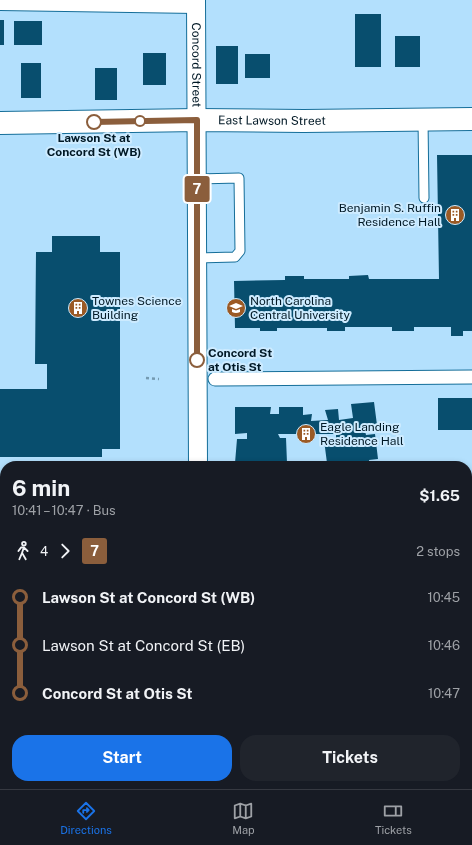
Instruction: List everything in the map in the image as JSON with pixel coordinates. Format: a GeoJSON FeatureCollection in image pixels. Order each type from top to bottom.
{"type":"FeatureCollection","features":[{"type":"Feature","properties":{"kind":"street"},"geometry":{"type":"LineString","coordinates":[[0,2],[196,2]]}},
{"type":"Feature","properties":{"kind":"street","name":"Concord Street"},"geometry":{"type":"LineString","coordinates":[[196,2],[198,461]]}},
{"type":"Feature","properties":{"kind":"street","name":"East Lawson Street"},"geometry":{"type":"LineString","coordinates":[[0,123],[197,120],[304,121],[472,119]]}},
{"type":"Feature","properties":{"kind":"street"},"geometry":{"type":"LineString","coordinates":[[215,379],[472,377]]}},
{"type":"Feature","properties":{"kind":"lane"},"geometry":{"type":"LineString","coordinates":[[423,119],[424,198]]}},
{"type":"Feature","properties":{"kind":"lane"},"geometry":{"type":"LineString","coordinates":[[197,179],[239,178],[240,251],[236,257],[197,258]]}},
{"type":"Feature","properties":{"kind":"path"},"geometry":{"type":"LineString","coordinates":[[134,146],[134,153]]}},
{"type":"Feature","properties":{"kind":"path"},"geometry":{"type":"LineString","coordinates":[[146,378],[159,379]]}},
{"type":"Feature","properties":{"kind":"building"},"geometry":{"type":"Polygon","coordinates":[[[355,14],[381,14],[381,67],[355,67],[355,14]]]}},
{"type":"Feature","properties":{"kind":"building"},"geometry":{"type":"Polygon","coordinates":[[[0,20],[4,20],[4,45],[0,45],[0,20]]]}},
{"type":"Feature","properties":{"kind":"building"},"geometry":{"type":"Polygon","coordinates":[[[14,21],[42,21],[42,45],[14,45],[14,21]]]}},
{"type":"Feature","properties":{"kind":"building"},"geometry":{"type":"Polygon","coordinates":[[[395,36],[420,36],[420,67],[395,67],[395,36]]]}},
{"type":"Feature","properties":{"kind":"building"},"geometry":{"type":"Polygon","coordinates":[[[216,46],[238,46],[238,84],[216,84],[216,46]]]}},
{"type":"Feature","properties":{"kind":"building"},"geometry":{"type":"Polygon","coordinates":[[[143,53],[166,53],[166,85],[143,85],[143,53]]]}},
{"type":"Feature","properties":{"kind":"building"},"geometry":{"type":"Polygon","coordinates":[[[245,54],[270,54],[270,78],[245,78],[245,54]]]}},
{"type":"Feature","properties":{"kind":"building"},"geometry":{"type":"Polygon","coordinates":[[[21,63],[41,63],[41,98],[21,98],[21,63]]]}},
{"type":"Feature","properties":{"kind":"building"},"geometry":{"type":"Polygon","coordinates":[[[95,68],[117,68],[117,100],[95,100],[95,68]]]}},
{"type":"Feature","properties":{"kind":"building","name":"Benjamin S. Ruffin Residence Hall"},"geometry":{"type":"Polygon","coordinates":[[[437,155],[472,155],[472,331],[463,331],[463,336],[451,336],[451,327],[414,327],[414,331],[392,331],[392,327],[345,327],[345,331],[327,331],[327,328],[277,328],[277,331],[260,331],[260,328],[235,328],[234,281],[285,280],[285,276],[304,276],[304,279],[349,279],[349,276],[368,275],[369,279],[439,279],[437,155]]]}},
{"type":"Feature","properties":{"kind":"building","name":"Townes Science Building"},"geometry":{"type":"Polygon","coordinates":[[[52,236],[100,236],[100,252],[120,252],[120,449],[102,449],[102,457],[0,457],[0,389],[47,389],[47,364],[35,364],[36,252],[52,252],[52,236]]]}},
{"type":"Feature","properties":{"kind":"building"},"geometry":{"type":"Polygon","coordinates":[[[438,398],[472,398],[472,430],[438,430],[438,398]]]}},
{"type":"Feature","properties":{"kind":"building","name":"Eagle Landing Residence Hall"},"geometry":{"type":"Polygon","coordinates":[[[374,402],[377,425],[364,427],[366,435],[375,434],[378,459],[369,461],[327,461],[324,440],[336,440],[336,434],[278,434],[280,438],[286,438],[287,461],[235,461],[237,439],[247,439],[247,433],[235,434],[235,407],[271,407],[270,414],[279,414],[279,407],[303,407],[303,415],[312,414],[311,421],[328,420],[325,410],[338,409],[339,420],[353,418],[351,404],[374,402]]]}},
{"type":"Feature","properties":{"kind":"bus line","name":"7"},"geometry":{"type":"LineString","coordinates":[[94,122],[197,120],[197,360]]}},
{"type":"Feature","properties":{"kind":"place","name":"Lawson St at Concord St (WB)"},"geometry":{"type":"Point","coordinates":[94,122]}},
{"type":"Feature","properties":{"kind":"place","name":"Benjamin S. Ruffin Residence Hall"},"geometry":{"type":"Point","coordinates":[455,215]}},
{"type":"Feature","properties":{"kind":"place","name":"Townes Science Building"},"geometry":{"type":"Point","coordinates":[78,308]}},
{"type":"Feature","properties":{"kind":"place","name":"North Carolina Central University"},"geometry":{"type":"Point","coordinates":[236,308]}},
{"type":"Feature","properties":{"kind":"place","name":"Concord St at Otis St"},"geometry":{"type":"Point","coordinates":[197,360]}},
{"type":"Feature","properties":{"kind":"place","name":"Eagle Landing Residence Hall"},"geometry":{"type":"Point","coordinates":[306,434]}}]}
